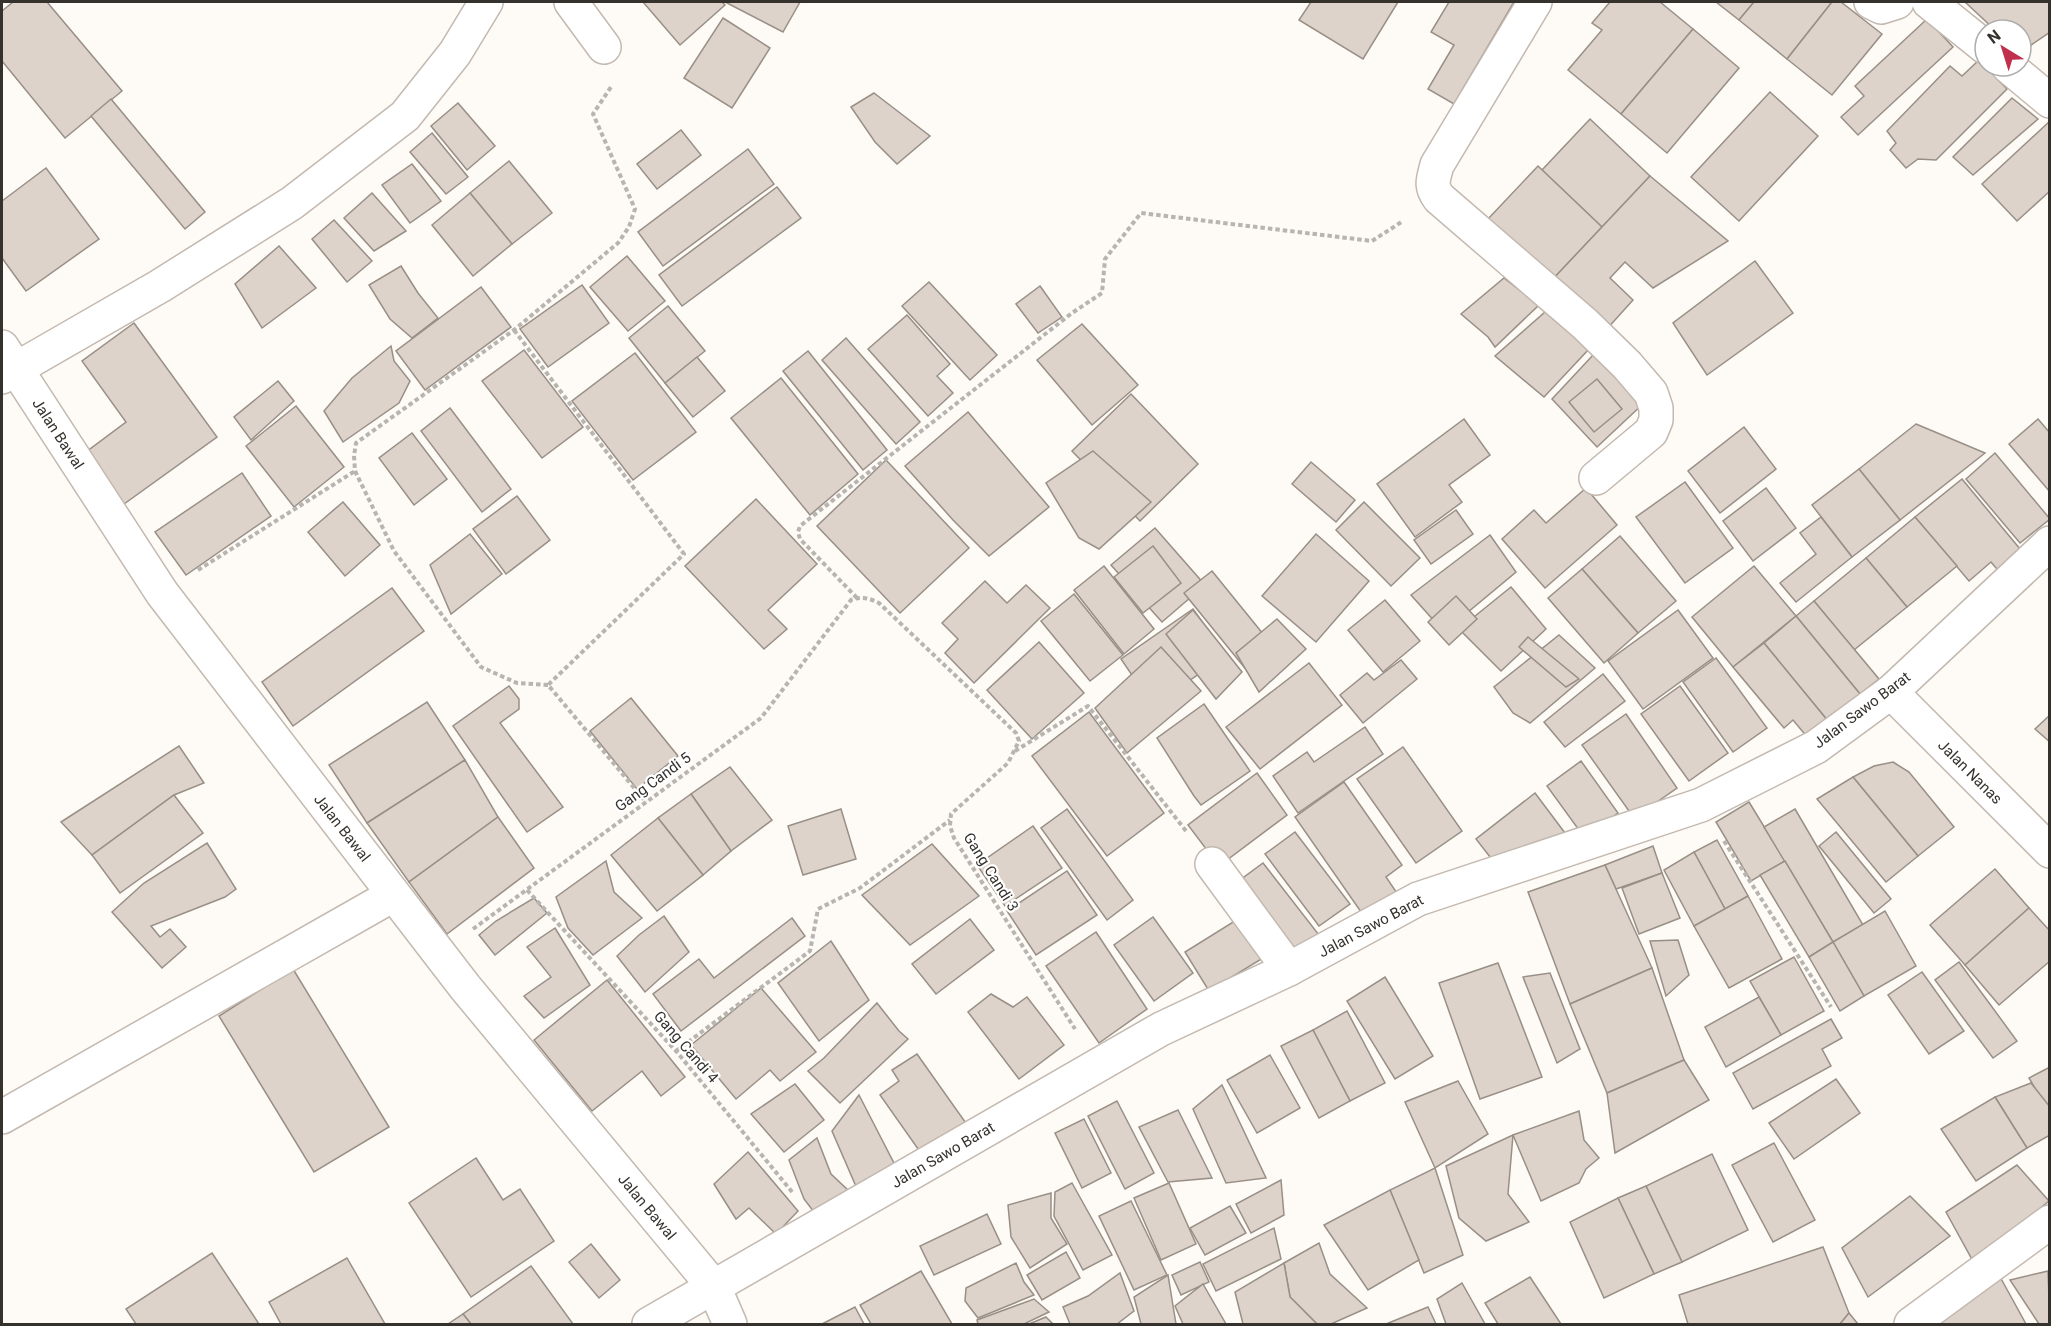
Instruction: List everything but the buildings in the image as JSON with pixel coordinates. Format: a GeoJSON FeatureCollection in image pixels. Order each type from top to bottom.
{"type":"FeatureCollection","features":[{"type":"Feature","properties":{"kind":"street"},"geometry":{"type":"LineString","coordinates":[[6,362],[160,286],[292,202],[405,116],[455,53],[486,2]]}},
{"type":"Feature","properties":{"kind":"street"},"geometry":{"type":"LineString","coordinates":[[571,2],[604,47]]}},
{"type":"Feature","properties":{"kind":"street"},"geometry":{"type":"LineString","coordinates":[[1535,2],[1437,165],[1433,190],[1439,198],[1585,324],[1627,365],[1651,393],[1656,408],[1656,420],[1651,432],[1596,478]]}},
{"type":"Feature","properties":{"kind":"street"},"geometry":{"type":"LineString","coordinates":[[1871,2],[1881,7],[1897,2]]}},
{"type":"Feature","properties":{"kind":"street"},"geometry":{"type":"LineString","coordinates":[[1929,2],[1973,37]]}},
{"type":"Feature","properties":{"kind":"street"},"geometry":{"type":"LineString","coordinates":[[2022,78],[2049,101]]}},
{"type":"Feature","properties":{"kind":"street","name":"Jalan Bawal"},"geometry":{"type":"LineString","coordinates":[[6,362],[162,593],[384,900],[439,954],[730,1324]]}},
{"type":"Feature","properties":{"kind":"street","name":"Jalan Sawo Barat"},"geometry":{"type":"LineString","coordinates":[[649,1324],[1161,1029],[1289,969],[1418,899],[1701,805],[1816,747],[1891,692],[2049,543]]}},
{"type":"Feature","properties":{"kind":"street","name":"Jalan Nanas"},"geometry":{"type":"LineString","coordinates":[[1891,692],[2049,851]]}},
{"type":"Feature","properties":{"kind":"street"},"geometry":{"type":"LineString","coordinates":[[1212,864],[1289,969]]}},
{"type":"Feature","properties":{"kind":"street"},"geometry":{"type":"LineString","coordinates":[[6,1104],[384,900]]}},
{"type":"Feature","properties":{"kind":"street"},"geometry":{"type":"LineString","coordinates":[[1911,1324],[2049,1222]]}},
{"type":"Feature","properties":{"kind":"path"},"geometry":{"type":"LineString","coordinates":[[604,47],[621,73],[593,114],[635,209],[629,227],[618,243],[514,330],[356,443],[354,456],[355,471],[394,551],[481,667],[517,683],[548,686],[646,802]]}},
{"type":"Feature","properties":{"kind":"path"},"geometry":{"type":"LineString","coordinates":[[1015,751],[1019,741],[1016,733],[879,603],[868,598],[857,598],[800,539],[798,532],[800,526],[1072,313],[1102,293],[1105,259],[1141,213],[1372,241],[1439,198]]}},
{"type":"Feature","properties":{"kind":"path"},"geometry":{"type":"LineString","coordinates":[[514,330],[684,554],[548,686]]}},
{"type":"Feature","properties":{"kind":"path"},"geometry":{"type":"LineString","coordinates":[[162,593],[355,471]]}},
{"type":"Feature","properties":{"kind":"path","name":"Gang Candi 5"},"geometry":{"type":"LineString","coordinates":[[439,954],[761,718],[852,600],[857,598]]}},
{"type":"Feature","properties":{"kind":"path","name":"Gang Candi 3"},"geometry":{"type":"LineString","coordinates":[[1097,1066],[954,838],[951,814],[1008,764],[1015,751],[1088,706],[1212,864]]}},
{"type":"Feature","properties":{"kind":"path"},"geometry":{"type":"LineString","coordinates":[[1701,805],[1831,1007]]}},
{"type":"Feature","properties":{"kind":"path"},"geometry":{"type":"LineString","coordinates":[[676,1051],[810,951],[818,909],[860,888],[950,820]]}},
{"type":"Feature","properties":{"kind":"path","name":"Gang Candi 4"},"geometry":{"type":"LineString","coordinates":[[527,890],[676,1051],[820,1226]]}}]}
